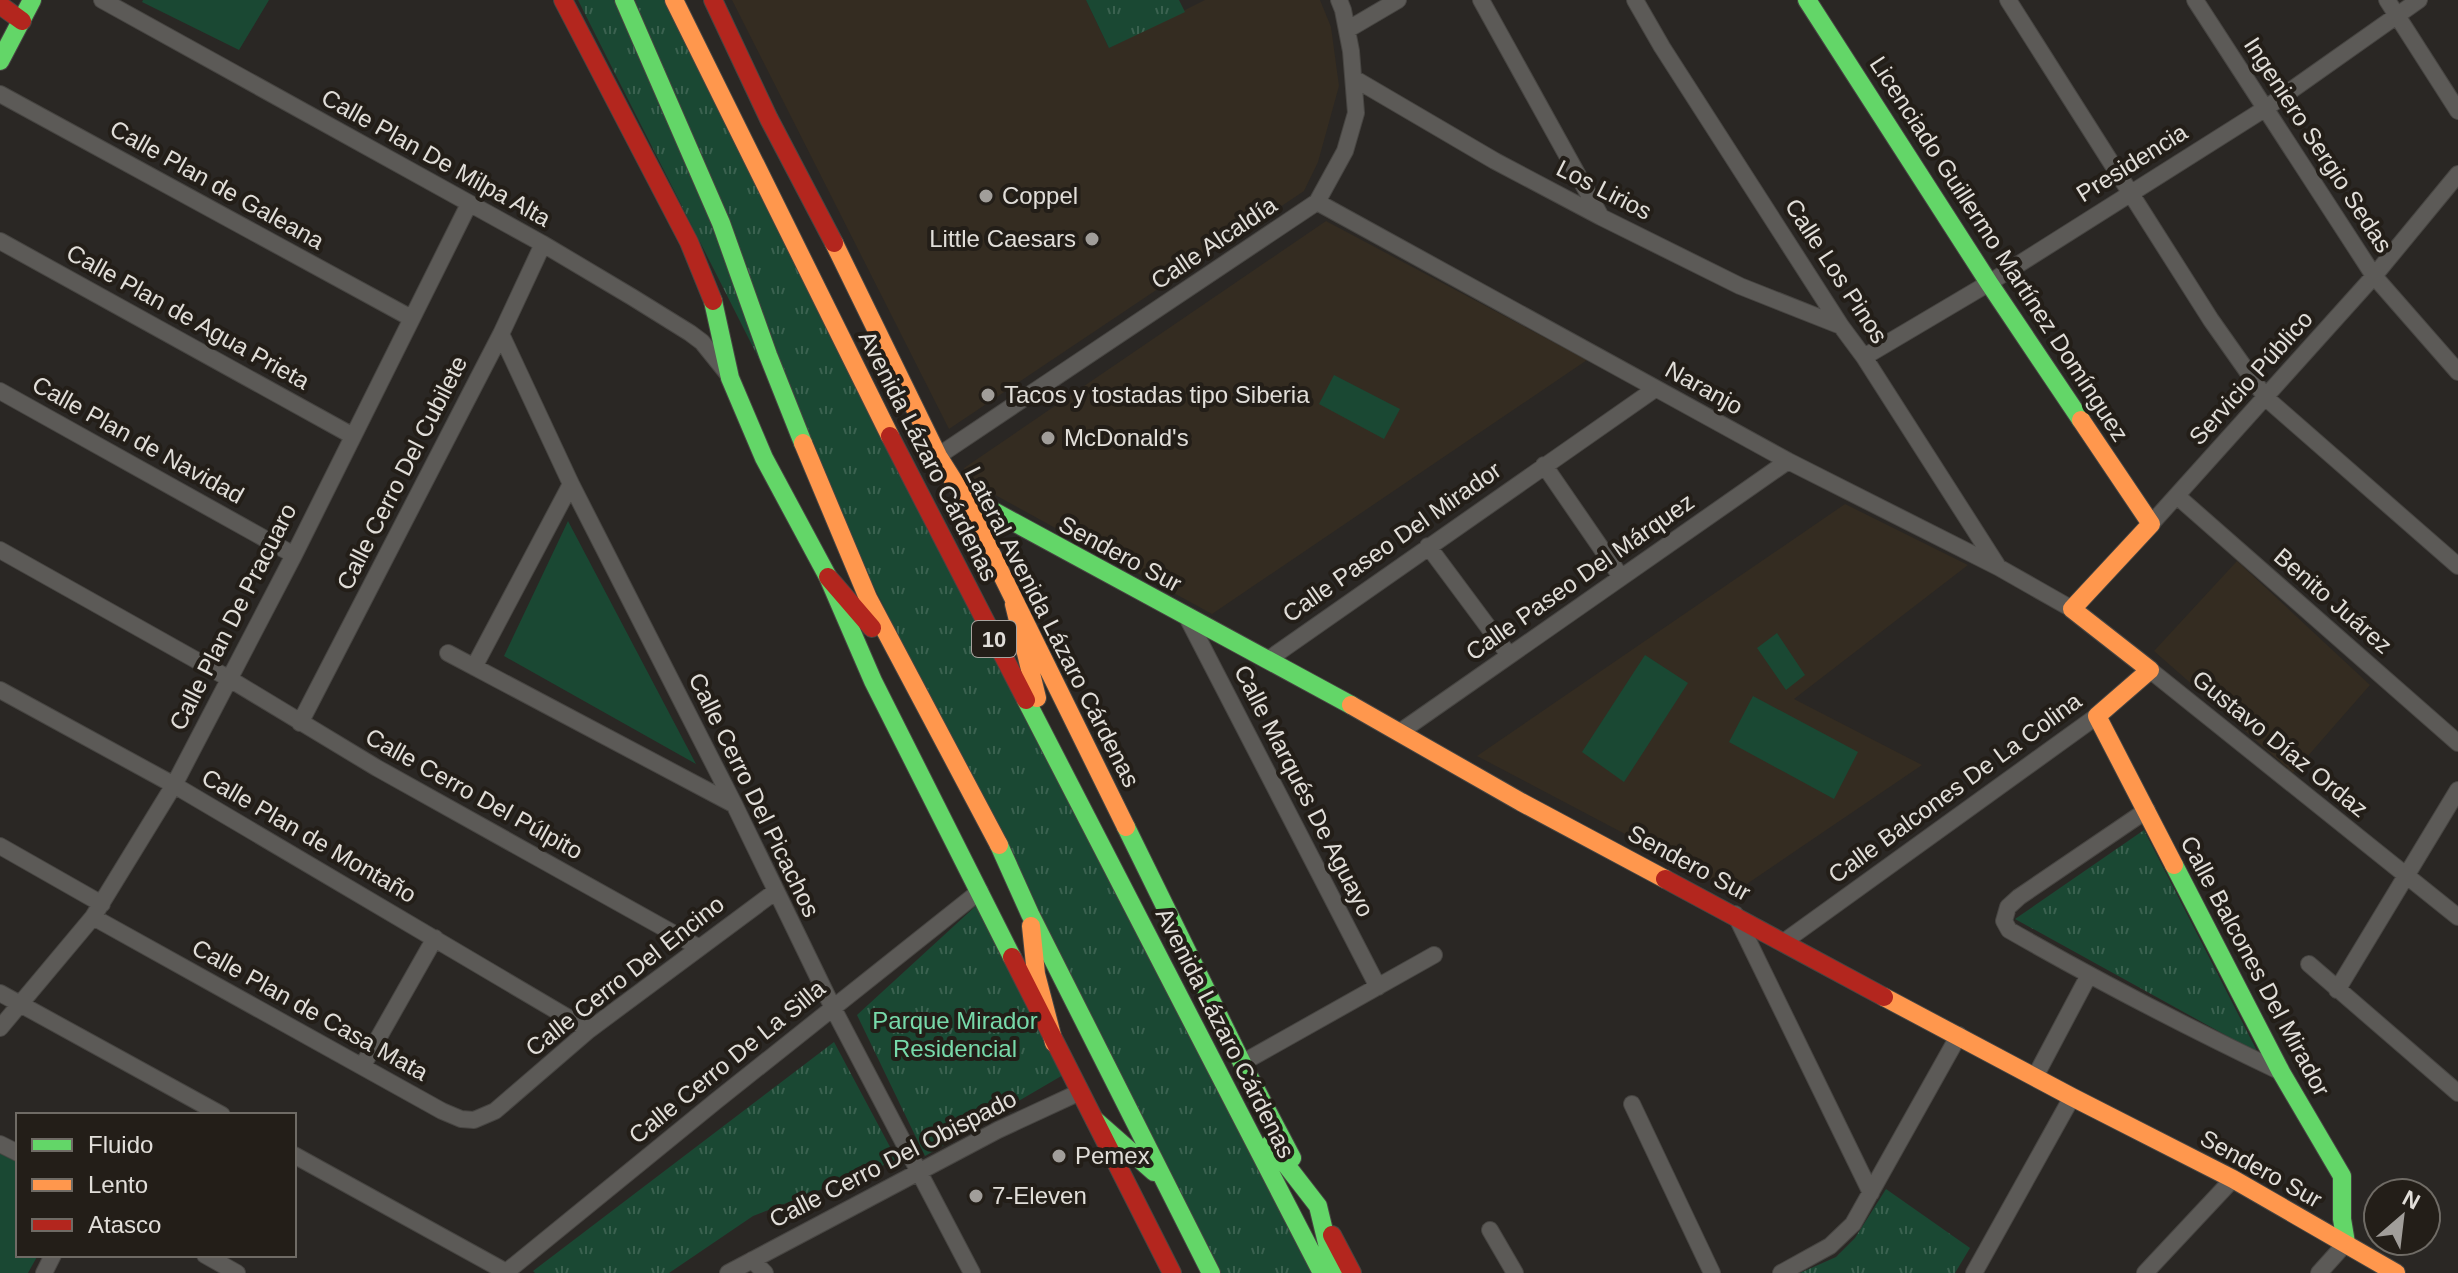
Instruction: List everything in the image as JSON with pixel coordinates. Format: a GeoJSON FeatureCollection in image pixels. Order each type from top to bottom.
{"type":"FeatureCollection","features":[{"type":"Feature","properties":{"kind":"main road"},"geometry":{"type":"LineString","coordinates":[[0,61],[32,0]]}},
{"type":"Feature","properties":{"kind":"main road"},"geometry":{"type":"LineString","coordinates":[[563,0],[689,242],[716,309],[730,378],[764,458],[828,577],[873,681],[1172,1273]]}},
{"type":"Feature","properties":{"kind":"main road"},"geometry":{"type":"LineString","coordinates":[[624,0],[721,223],[768,355],[868,598],[1008,862],[1030,914],[1211,1273]]}},
{"type":"Feature","properties":{"kind":"main road","name":"Avenida Lázaro Cárdenas"},"geometry":{"type":"LineString","coordinates":[[674,0],[918,492],[1322,1273]]}},
{"type":"Feature","properties":{"kind":"main road","name":"Lateral Avenida Lázaro Cárdenas"},"geometry":{"type":"LineString","coordinates":[[713,0],[803,188],[851,276],[938,456],[962,494],[1242,1063],[1352,1273]]}},
{"type":"Feature","properties":{"kind":"main road","name":"Licenciado Guillermo Martínez Domínguez"},"geometry":{"type":"LineString","coordinates":[[1807,0],[1989,283],[2151,524]]}},
{"type":"Feature","properties":{"kind":"main road"},"geometry":{"type":"LineString","coordinates":[[0,5],[22,21]]}},
{"type":"Feature","properties":{"kind":"main road","name":"Sendero Sur"},"geometry":{"type":"LineString","coordinates":[[962,494],[1269,659],[1521,802],[2036,1075],[2072,1097],[2233,1179],[2396,1273]]}},
{"type":"Feature","properties":{"kind":"main road","name":"Servicio Público"},"geometry":{"type":"LineString","coordinates":[[2072,609],[2151,524]]}},
{"type":"Feature","properties":{"kind":"main road"},"geometry":{"type":"LineString","coordinates":[[828,577],[907,669]]}},
{"type":"Feature","properties":{"kind":"main road"},"geometry":{"type":"LineString","coordinates":[[1014,604],[1047,741]]}},
{"type":"Feature","properties":{"kind":"main road","name":"Gustavo Díaz Ordaz"},"geometry":{"type":"LineString","coordinates":[[2072,609],[2150,670]]}},
{"type":"Feature","properties":{"kind":"main road","name":"Calle Balcones De La Colina"},"geometry":{"type":"LineString","coordinates":[[2097,716],[2150,670]]}},
{"type":"Feature","properties":{"kind":"main road","name":"Calle Balcones Del Mirador"},"geometry":{"type":"LineString","coordinates":[[2097,716],[2281,1072],[2342,1176],[2342,1219],[2346,1243]]}},
{"type":"Feature","properties":{"kind":"main road"},"geometry":{"type":"LineString","coordinates":[[1030,914],[1031,945],[1054,1043]]}},
{"type":"Feature","properties":{"kind":"main road"},"geometry":{"type":"LineString","coordinates":[[1227,1089],[1318,1206],[1334,1273]]}},
{"type":"Feature","properties":{"kind":"main road"},"geometry":{"type":"LineString","coordinates":[[1095,1120],[1167,1183]]}},
{"type":"Feature","properties":{"kind":"street","name":"Calle Plan De Milpa Alta"},"geometry":{"type":"LineString","coordinates":[[102,0],[543,244],[690,333],[702,342],[730,378]]}},
{"type":"Feature","properties":{"kind":"street"},"geometry":{"type":"LineString","coordinates":[[1339,0],[1347,30],[1398,0]]}},
{"type":"Feature","properties":{"kind":"street"},"geometry":{"type":"LineString","coordinates":[[1481,0],[1601,217]]}},
{"type":"Feature","properties":{"kind":"street","name":"Calle Los Pinos"},"geometry":{"type":"LineString","coordinates":[[1635,0],[1998,567]]}},
{"type":"Feature","properties":{"kind":"street"},"geometry":{"type":"LineString","coordinates":[[2008,0],[2211,320],[2266,398],[2458,566]]}},
{"type":"Feature","properties":{"kind":"street","name":"Ingeniero Sergio Sedas"},"geometry":{"type":"LineString","coordinates":[[2195,0],[2374,276],[2458,372]]}},
{"type":"Feature","properties":{"kind":"street"},"geometry":{"type":"LineString","coordinates":[[2387,0],[2458,111]]}},
{"type":"Feature","properties":{"kind":"street","name":"Presidencia"},"geometry":{"type":"LineString","coordinates":[[1864,357],[1989,283],[2266,108],[2419,0]]}},
{"type":"Feature","properties":{"kind":"street","name":"Calle Alcaldía"},"geometry":{"type":"LineString","coordinates":[[938,456],[1317,202],[1333,176],[1356,113],[1355,79],[1347,30]]}},
{"type":"Feature","properties":{"kind":"street","name":"Los Lirios"},"geometry":{"type":"LineString","coordinates":[[1355,79],[1495,161],[1601,217],[1740,286],[1841,326]]}},
{"type":"Feature","properties":{"kind":"street","name":"Calle Plan de Galeana"},"geometry":{"type":"LineString","coordinates":[[0,94],[411,318]]}},
{"type":"Feature","properties":{"kind":"street","name":"Servicio Público"},"geometry":{"type":"LineString","coordinates":[[2151,524],[2374,276],[2458,174]]}},
{"type":"Feature","properties":{"kind":"street","name":"Naranjo"},"geometry":{"type":"LineString","coordinates":[[1317,202],[1788,461],[1998,567],[2072,609]]}},
{"type":"Feature","properties":{"kind":"street","name":"Calle Plan De Pracuaro"},"geometry":{"type":"LineString","coordinates":[[0,1028],[98,910],[174,785],[294,555],[469,204]]}},
{"type":"Feature","properties":{"kind":"street","name":"Calle Plan de Agua Prieta"},"geometry":{"type":"LineString","coordinates":[[0,241],[353,436]]}},
{"type":"Feature","properties":{"kind":"street","name":"Calle Cerro Del Cubilete"},"geometry":{"type":"LineString","coordinates":[[300,723],[501,334],[543,244]]}},
{"type":"Feature","properties":{"kind":"street","name":"Calle Cerro Del Picachos"},"geometry":{"type":"LineString","coordinates":[[501,334],[571,484],[734,804],[833,1008],[972,1273]]}},
{"type":"Feature","properties":{"kind":"street","name":"Calle Paseo Del Mirador"},"geometry":{"type":"LineString","coordinates":[[1269,659],[1655,389]]}},
{"type":"Feature","properties":{"kind":"street","name":"Calle Plan de Navidad"},"geometry":{"type":"LineString","coordinates":[[0,391],[294,555]]}},
{"type":"Feature","properties":{"kind":"street","name":"Calle Paseo Del Márquez"},"geometry":{"type":"LineString","coordinates":[[1400,732],[1788,461]]}},
{"type":"Feature","properties":{"kind":"street"},"geometry":{"type":"LineString","coordinates":[[1544,465],[1621,577]]}},
{"type":"Feature","properties":{"kind":"street"},"geometry":{"type":"LineString","coordinates":[[474,667],[571,484]]}},
{"type":"Feature","properties":{"kind":"street","name":"Benito Juárez"},"geometry":{"type":"LineString","coordinates":[[2177,496],[2458,743]]}},
{"type":"Feature","properties":{"kind":"street"},"geometry":{"type":"LineString","coordinates":[[1428,546],[1509,655]]}},
{"type":"Feature","properties":{"kind":"street","name":"Calle Cerro Del Púlpito"},"geometry":{"type":"LineString","coordinates":[[0,550],[698,947]]}},
{"type":"Feature","properties":{"kind":"street","name":"Calle Marqués De Aguayo"},"geometry":{"type":"LineString","coordinates":[[1187,617],[1378,987]]}},
{"type":"Feature","properties":{"kind":"street"},"geometry":{"type":"LineString","coordinates":[[448,653],[734,804]]}},
{"type":"Feature","properties":{"kind":"street","name":"Gustavo Díaz Ordaz"},"geometry":{"type":"LineString","coordinates":[[2150,670],[2458,917]]}},
{"type":"Feature","properties":{"kind":"street","name":"Calle Plan de Montaño"},"geometry":{"type":"LineString","coordinates":[[0,690],[174,785],[589,1030]]}},
{"type":"Feature","properties":{"kind":"street","name":"Calle Balcones De La Colina"},"geometry":{"type":"LineString","coordinates":[[1785,941],[2097,716]]}},
{"type":"Feature","properties":{"kind":"street"},"geometry":{"type":"LineString","coordinates":[[2337,990],[2458,790]]}},
{"type":"Feature","properties":{"kind":"street"},"geometry":{"type":"LineString","coordinates":[[2147,810],[2019,897],[2004,914],[2004,921],[2009,930],[2089,975],[2281,1072]]}},
{"type":"Feature","properties":{"kind":"street","name":"Calle Plan de Casa Mata"},"geometry":{"type":"LineString","coordinates":[[0,846],[98,910],[461,1119],[484,1117],[505,1102]]}},
{"type":"Feature","properties":{"kind":"street","name":"Calle Cerro Del Encino"},"geometry":{"type":"LineString","coordinates":[[505,1102],[589,1030],[776,891]]}},
{"type":"Feature","properties":{"kind":"street","name":"Calle Cerro De La Silla"},"geometry":{"type":"LineString","coordinates":[[506,1273],[980,891]]}},
{"type":"Feature","properties":{"kind":"street"},"geometry":{"type":"LineString","coordinates":[[1735,914],[1871,1193]]}},
{"type":"Feature","properties":{"kind":"street"},"geometry":{"type":"LineString","coordinates":[[363,1065],[435,938]]}},
{"type":"Feature","properties":{"kind":"street"},"geometry":{"type":"LineString","coordinates":[[1242,1063],[1434,955]]}},
{"type":"Feature","properties":{"kind":"street"},"geometry":{"type":"LineString","coordinates":[[2309,964],[2458,1093]]}},
{"type":"Feature","properties":{"kind":"street"},"geometry":{"type":"LineString","coordinates":[[2036,1075],[2089,975]]}},
{"type":"Feature","properties":{"kind":"street"},"geometry":{"type":"LineString","coordinates":[[0,993],[218,1113]]}},
{"type":"Feature","properties":{"kind":"street"},"geometry":{"type":"LineString","coordinates":[[1781,1273],[1830,1246],[1853,1224],[1959,1035]]}},
{"type":"Feature","properties":{"kind":"street","name":"Calle Cerro Del Obispado"},"geometry":{"type":"LineString","coordinates":[[728,1273],[998,1130],[1080,1092]]}},
{"type":"Feature","properties":{"kind":"street"},"geometry":{"type":"LineString","coordinates":[[1974,1273],[2072,1097]]}},
{"type":"Feature","properties":{"kind":"street"},"geometry":{"type":"LineString","coordinates":[[1632,1104],[1712,1273]]}},
{"type":"Feature","properties":{"kind":"street"},"geometry":{"type":"LineString","coordinates":[[296,1156],[506,1273]]}},
{"type":"Feature","properties":{"kind":"street"},"geometry":{"type":"LineString","coordinates":[[2145,1273],[2233,1179]]}},
{"type":"Feature","properties":{"kind":"street"},"geometry":{"type":"LineString","coordinates":[[1490,1230],[1515,1273]]}},
{"type":"Feature","properties":{"kind":"street"},"geometry":{"type":"LineString","coordinates":[[2319,1273],[2346,1243]]}},
{"type":"Feature","properties":{"kind":"street"},"geometry":{"type":"LineString","coordinates":[[209,1257],[237,1273]]}},
{"type":"Feature","properties":{"kind":"street"},"geometry":{"type":"LineString","coordinates":[[752,1260],[765,1273]]}},
{"type":"Feature","properties":{"kind":"shaded area"},"geometry":{"type":"Polygon","coordinates":[[[732,0],[1086,0],[1109,48],[1205,0],[1320,0],[1331,27],[1339,86],[1318,162],[1304,191],[949,429],[732,0]]]}},
{"type":"Feature","properties":{"kind":"shaded area"},"geometry":{"type":"Polygon","coordinates":[[[1326,221],[1587,360],[1212,614],[966,479],[964,468],[1326,221]]]}},
{"type":"Feature","properties":{"kind":"shaded area"},"geometry":{"type":"Polygon","coordinates":[[[1845,504],[1968,565],[1794,699],[1922,765],[1735,892],[1477,756],[1845,504]]]}},
{"type":"Feature","properties":{"kind":"shaded area"},"geometry":{"type":"Polygon","coordinates":[[[2237,561],[2370,685],[2293,773],[2154,651],[2237,561]]]}},
{"type":"Feature","properties":{"kind":"green space"},"geometry":{"type":"Polygon","coordinates":[[[143,0],[269,0],[239,50],[143,0]]]}},
{"type":"Feature","properties":{"kind":"green space"},"geometry":{"type":"Polygon","coordinates":[[[578,0],[670,0],[1324,1273],[1220,1273],[578,0]]]}},
{"type":"Feature","properties":{"kind":"green space"},"geometry":{"type":"Polygon","coordinates":[[[1086,0],[1179,0],[1185,12],[1109,48],[1086,0]]]}},
{"type":"Feature","properties":{"kind":"green space"},"geometry":{"type":"Polygon","coordinates":[[[1334,375],[1400,409],[1384,439],[1319,404],[1334,375]]]}},
{"type":"Feature","properties":{"kind":"green space"},"geometry":{"type":"Polygon","coordinates":[[[568,521],[696,764],[504,656],[568,521]]]}},
{"type":"Feature","properties":{"kind":"green space"},"geometry":{"type":"Polygon","coordinates":[[[1777,633],[1805,675],[1786,690],[1757,648],[1777,633]]]}},
{"type":"Feature","properties":{"kind":"green space"},"geometry":{"type":"Polygon","coordinates":[[[1645,655],[1688,683],[1624,782],[1582,752],[1645,655]]]}},
{"type":"Feature","properties":{"kind":"green space"},"geometry":{"type":"Polygon","coordinates":[[[1753,696],[1858,752],[1834,799],[1729,742],[1753,696]]]}},
{"type":"Feature","properties":{"kind":"green space"},"geometry":{"type":"Polygon","coordinates":[[[2144,830],[2258,1053],[2015,919],[2144,830]]]}},
{"type":"Feature","properties":{"kind":"green space","name":"Parque Mirador Residencial"},"geometry":{"type":"Polygon","coordinates":[[[979,903],[1063,1075],[925,1156],[857,1015],[979,903]]]}},
{"type":"Feature","properties":{"kind":"green space"},"geometry":{"type":"Polygon","coordinates":[[[834,1042],[897,1160],[753,1216],[669,1273],[533,1271],[834,1042]]]}},
{"type":"Feature","properties":{"kind":"green space"},"geometry":{"type":"Polygon","coordinates":[[[0,1150],[16,1159],[16,1257],[37,1257],[28,1273],[0,1273],[0,1150]]]}},
{"type":"Feature","properties":{"kind":"green space"},"geometry":{"type":"Polygon","coordinates":[[[1886,1189],[1970,1248],[1955,1273],[1800,1273],[1836,1257],[1855,1238],[1886,1189]]]}},
{"type":"Feature","properties":{"kind":"traffic: fast"},"geometry":{"type":"LineString","coordinates":[[0,61],[32,0]]}},
{"type":"Feature","properties":{"kind":"traffic: fast"},"geometry":{"type":"LineString","coordinates":[[624,0],[721,223],[803,443]]}},
{"type":"Feature","properties":{"kind":"traffic: fast"},"geometry":{"type":"LineString","coordinates":[[1807,0],[2081,420]]}},
{"type":"Feature","properties":{"kind":"traffic: fast"},"geometry":{"type":"LineString","coordinates":[[713,301],[730,378],[764,458],[828,577],[873,681],[1012,957]]}},
{"type":"Feature","properties":{"kind":"traffic: fast"},"geometry":{"type":"LineString","coordinates":[[962,494],[1351,705]]}},
{"type":"Feature","properties":{"kind":"traffic: fast"},"geometry":{"type":"LineString","coordinates":[[1026,700],[1322,1273]]}},
{"type":"Feature","properties":{"kind":"traffic: fast"},"geometry":{"type":"LineString","coordinates":[[1126,827],[1292,1158]]}},
{"type":"Feature","properties":{"kind":"traffic: fast"},"geometry":{"type":"LineString","coordinates":[[999,845],[1030,914],[1211,1273]]}},
{"type":"Feature","properties":{"kind":"traffic: fast"},"geometry":{"type":"LineString","coordinates":[[2174,865],[2281,1072],[2342,1176],[2342,1219],[2346,1243]]}},
{"type":"Feature","properties":{"kind":"traffic: fast"},"geometry":{"type":"LineString","coordinates":[[1095,1120],[1154,1172]]}},
{"type":"Feature","properties":{"kind":"traffic: fast"},"geometry":{"type":"LineString","coordinates":[[1270,1144],[1318,1206],[1334,1272]]}},
{"type":"Feature","properties":{"kind":"traffic: slow"},"geometry":{"type":"LineString","coordinates":[[674,0],[890,436]]}},
{"type":"Feature","properties":{"kind":"traffic: slow"},"geometry":{"type":"LineString","coordinates":[[834,243],[1126,827]]}},
{"type":"Feature","properties":{"kind":"traffic: slow"},"geometry":{"type":"LineString","coordinates":[[2081,420],[2151,524],[2072,609],[2150,670],[2097,716],[2174,865]]}},
{"type":"Feature","properties":{"kind":"traffic: slow"},"geometry":{"type":"LineString","coordinates":[[803,443],[868,598],[999,845]]}},
{"type":"Feature","properties":{"kind":"traffic: slow"},"geometry":{"type":"LineString","coordinates":[[1014,604],[1037,698]]}},
{"type":"Feature","properties":{"kind":"traffic: slow"},"geometry":{"type":"LineString","coordinates":[[1351,705],[1521,802],[1665,879]]}},
{"type":"Feature","properties":{"kind":"traffic: slow"},"geometry":{"type":"LineString","coordinates":[[1031,926],[1036,974],[1054,1043]]}},
{"type":"Feature","properties":{"kind":"traffic: slow"},"geometry":{"type":"LineString","coordinates":[[1884,997],[2233,1179],[2396,1273]]}},
{"type":"Feature","properties":{"kind":"traffic: jam"},"geometry":{"type":"LineString","coordinates":[[563,0],[689,242],[713,301]]}},
{"type":"Feature","properties":{"kind":"traffic: jam"},"geometry":{"type":"LineString","coordinates":[[713,0],[769,119],[834,243]]}},
{"type":"Feature","properties":{"kind":"traffic: jam"},"geometry":{"type":"LineString","coordinates":[[0,5],[22,21]]}},
{"type":"Feature","properties":{"kind":"traffic: jam"},"geometry":{"type":"LineString","coordinates":[[890,436],[1026,700]]}},
{"type":"Feature","properties":{"kind":"traffic: jam"},"geometry":{"type":"LineString","coordinates":[[828,577],[872,628]]}},
{"type":"Feature","properties":{"kind":"traffic: jam"},"geometry":{"type":"LineString","coordinates":[[1665,879],[1884,997]]}},
{"type":"Feature","properties":{"kind":"traffic: jam"},"geometry":{"type":"LineString","coordinates":[[1012,957],[1172,1273]]}},
{"type":"Feature","properties":{"kind":"traffic: jam"},"geometry":{"type":"LineString","coordinates":[[1332,1235],[1352,1273]]}},
{"type":"Feature","properties":{"kind":"place","name":"Coppel"},"geometry":{"type":"Point","coordinates":[986,196]}},
{"type":"Feature","properties":{"kind":"place","name":"Little Caesars"},"geometry":{"type":"Point","coordinates":[1092,239]}},
{"type":"Feature","properties":{"kind":"place","name":"Tacos y tostadas tipo Siberia"},"geometry":{"type":"Point","coordinates":[988,395]}},
{"type":"Feature","properties":{"kind":"place","name":"McDonald's"},"geometry":{"type":"Point","coordinates":[1048,438]}},
{"type":"Feature","properties":{"kind":"place","name":"Pemex"},"geometry":{"type":"Point","coordinates":[1059,1156]}},
{"type":"Feature","properties":{"kind":"place","name":"7-Eleven"},"geometry":{"type":"Point","coordinates":[976,1196]}}]}
